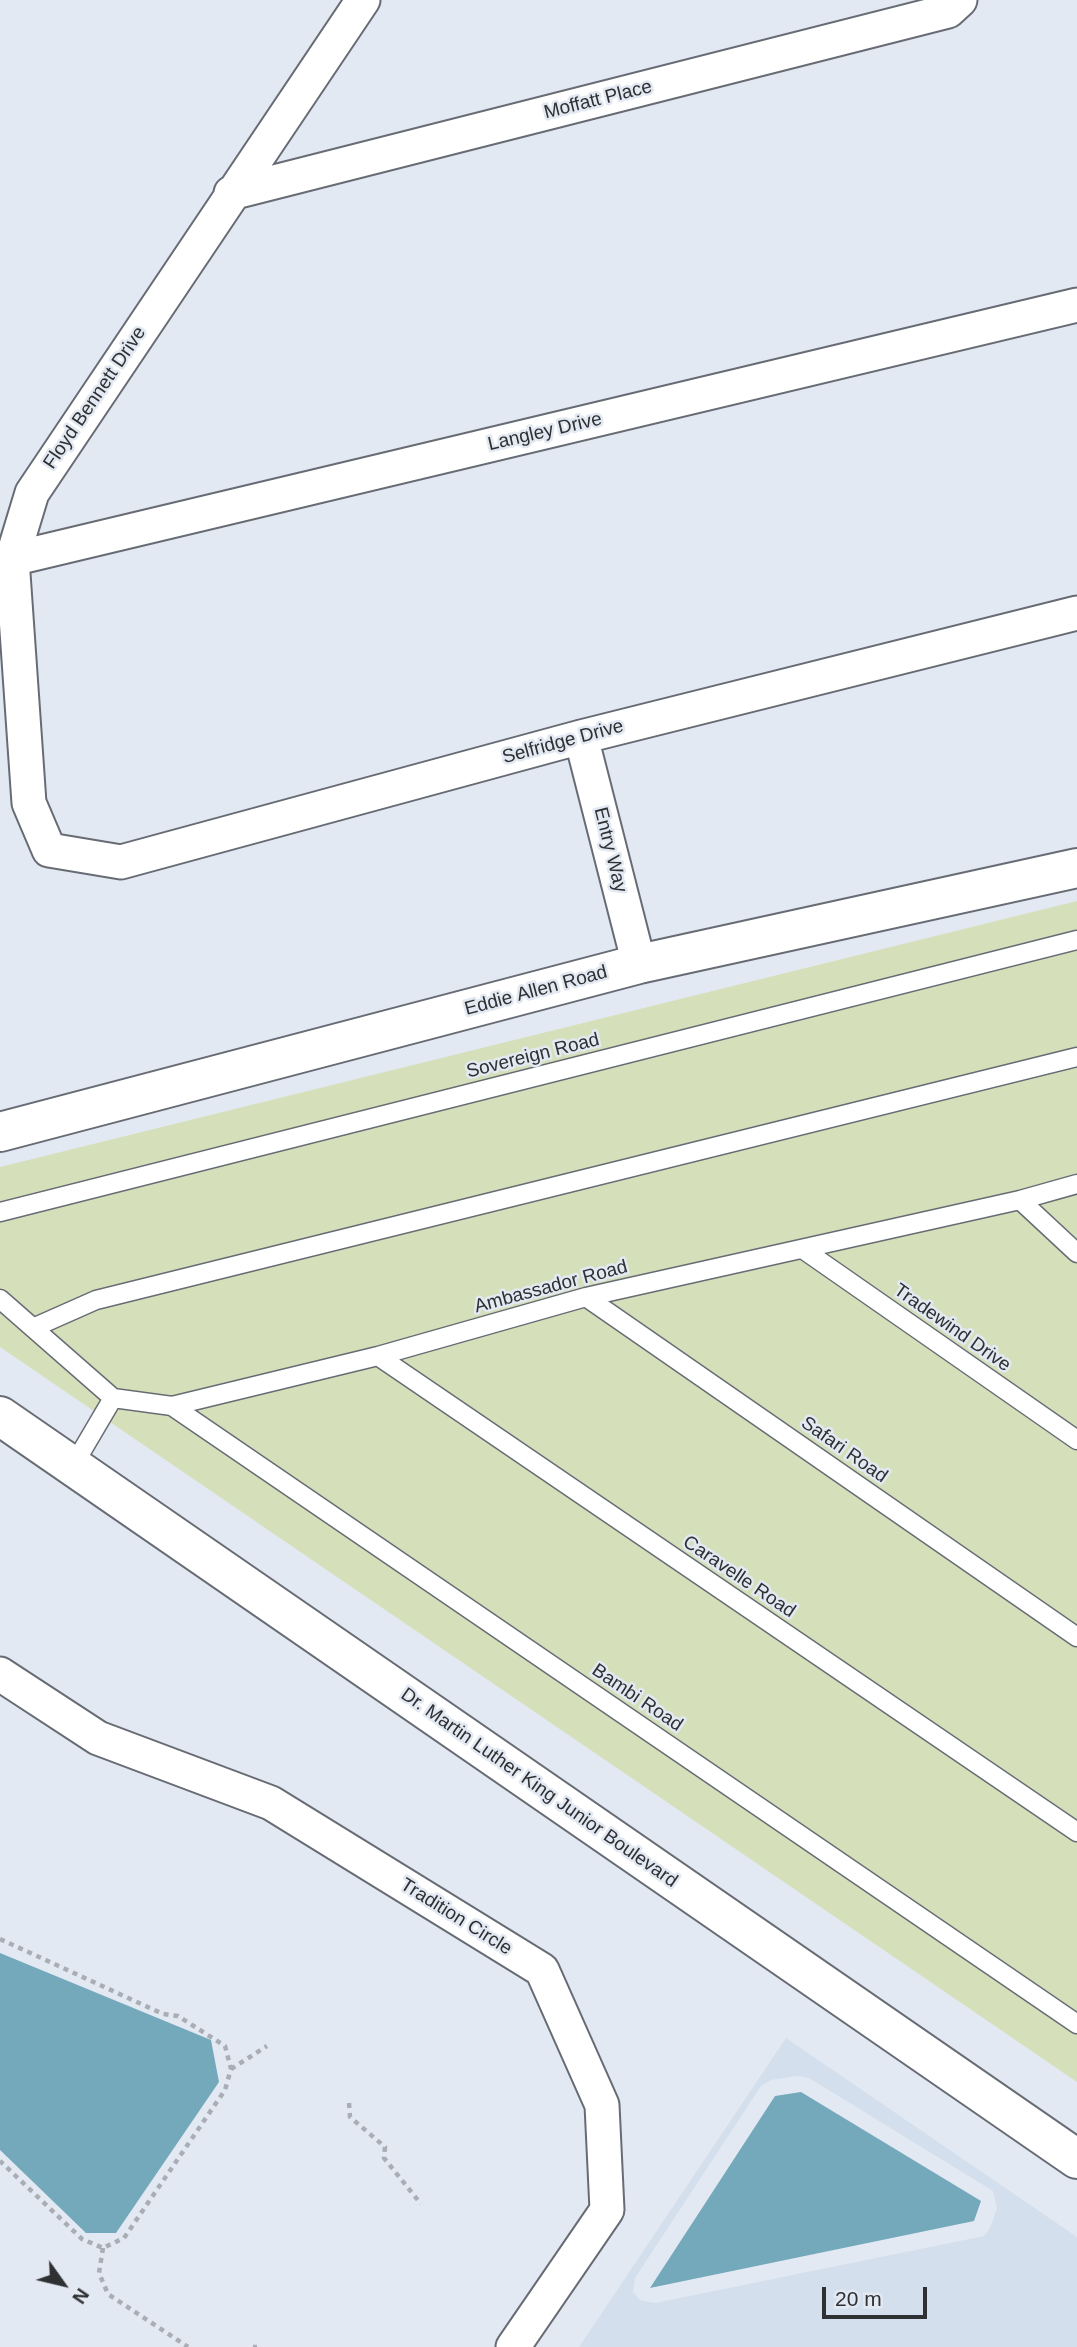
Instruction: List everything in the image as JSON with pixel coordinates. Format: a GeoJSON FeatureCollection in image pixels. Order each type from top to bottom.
{"type":"FeatureCollection","features":[{"type":"Feature","properties":{"kind":"street","name":"Floyd Bennett Drive"},"geometry":{"type":"LineString","coordinates":[[49,850],[29,803],[12,559],[32,493],[363,0]]}},
{"type":"Feature","properties":{"kind":"street","name":"Moffatt Place"},"geometry":{"type":"LineString","coordinates":[[231,193],[948,11],[960,0]]}},
{"type":"Feature","properties":{"kind":"street","name":"Langley Drive"},"geometry":{"type":"LineString","coordinates":[[12,559],[1077,305]]}},
{"type":"Feature","properties":{"kind":"street","name":"Selfridge Drive"},"geometry":{"type":"LineString","coordinates":[[49,850],[121,862],[581,737],[1077,613]]}},
{"type":"Feature","properties":{"kind":"street","name":"Entry Way"},"geometry":{"type":"LineString","coordinates":[[581,737],[639,964]]}},
{"type":"Feature","properties":{"kind":"street","name":"Eddie Allen Road"},"geometry":{"type":"LineString","coordinates":[[0,1132],[639,964],[1077,868]]}},
{"type":"Feature","properties":{"kind":"street","name":"Dr. Martin Luther King Junior Boulevard"},"geometry":{"type":"LineString","coordinates":[[0,1416],[1077,2160]]}},
{"type":"Feature","properties":{"kind":"street","name":"Tradition Circle"},"geometry":{"type":"LineString","coordinates":[[0,1674],[98,1738],[271,1803],[542,1970],[602,2105],[607,2210],[513,2347]]}},
{"type":"Feature","properties":{"kind":"lane","name":"Sovereign Road"},"geometry":{"type":"LineString","coordinates":[[0,1212],[1077,940]]}},
{"type":"Feature","properties":{"kind":"lane"},"geometry":{"type":"LineString","coordinates":[[35,1327],[96,1300],[1077,1057]]}},
{"type":"Feature","properties":{"kind":"lane","name":"Ambassador Road"},"geometry":{"type":"LineString","coordinates":[[113,1398],[172,1406],[378,1356],[586,1297],[804,1250],[1020,1200],[1077,1184]]}},
{"type":"Feature","properties":{"kind":"lane"},"geometry":{"type":"LineString","coordinates":[[1020,1200],[1077,1253]]}},
{"type":"Feature","properties":{"kind":"lane","name":"Tradewind Drive"},"geometry":{"type":"LineString","coordinates":[[804,1250],[1077,1440]]}},
{"type":"Feature","properties":{"kind":"lane","name":"Safari Road"},"geometry":{"type":"LineString","coordinates":[[586,1297],[1077,1637]]}},
{"type":"Feature","properties":{"kind":"lane"},"geometry":{"type":"LineString","coordinates":[[0,1298],[113,1398],[73,1466]]}},
{"type":"Feature","properties":{"kind":"lane","name":"Caravelle Road"},"geometry":{"type":"LineString","coordinates":[[378,1356],[1077,1832]]}},
{"type":"Feature","properties":{"kind":"lane","name":"Bambi Road"},"geometry":{"type":"LineString","coordinates":[[172,1406],[1077,2024]]}},
{"type":"Feature","properties":{"kind":"path"},"geometry":{"type":"LineString","coordinates":[[0,1939],[163,2014],[178,2016],[225,2046],[231,2069],[225,2090],[124,2238],[103,2248],[82,2239],[0,2161]]}},
{"type":"Feature","properties":{"kind":"path"},"geometry":{"type":"LineString","coordinates":[[231,2069],[267,2046]]}},
{"type":"Feature","properties":{"kind":"path"},"geometry":{"type":"LineString","coordinates":[[349,2103],[350,2117],[385,2147],[384,2158],[421,2204]]}},
{"type":"Feature","properties":{"kind":"path"},"geometry":{"type":"LineString","coordinates":[[103,2248],[99,2273],[108,2294],[188,2347]]}},
{"type":"Feature","properties":{"kind":"shaded area"},"geometry":{"type":"Polygon","coordinates":[[[786,2038],[1077,2237],[1077,2347],[579,2347],[786,2038]],[[797,2076],[771,2080],[761,2086],[635,2278],[633,2292],[640,2300],[655,2303],[984,2236],[997,2208],[993,2191],[809,2078],[797,2076]]]}},
{"type":"Feature","properties":{"kind":"green space"},"geometry":{"type":"Polygon","coordinates":[[[1077,901],[1077,2082],[0,1347],[0,1167],[1077,901]]]}},
{"type":"Feature","properties":{"kind":"water"},"geometry":{"type":"Polygon","coordinates":[[[0,1953],[211,2040],[219,2082],[116,2233],[86,2233],[0,2150],[0,1953]]]}},
{"type":"Feature","properties":{"kind":"water"},"geometry":{"type":"Polygon","coordinates":[[[801,2092],[981,2201],[974,2221],[650,2288],[775,2096],[801,2092]]]}}]}
